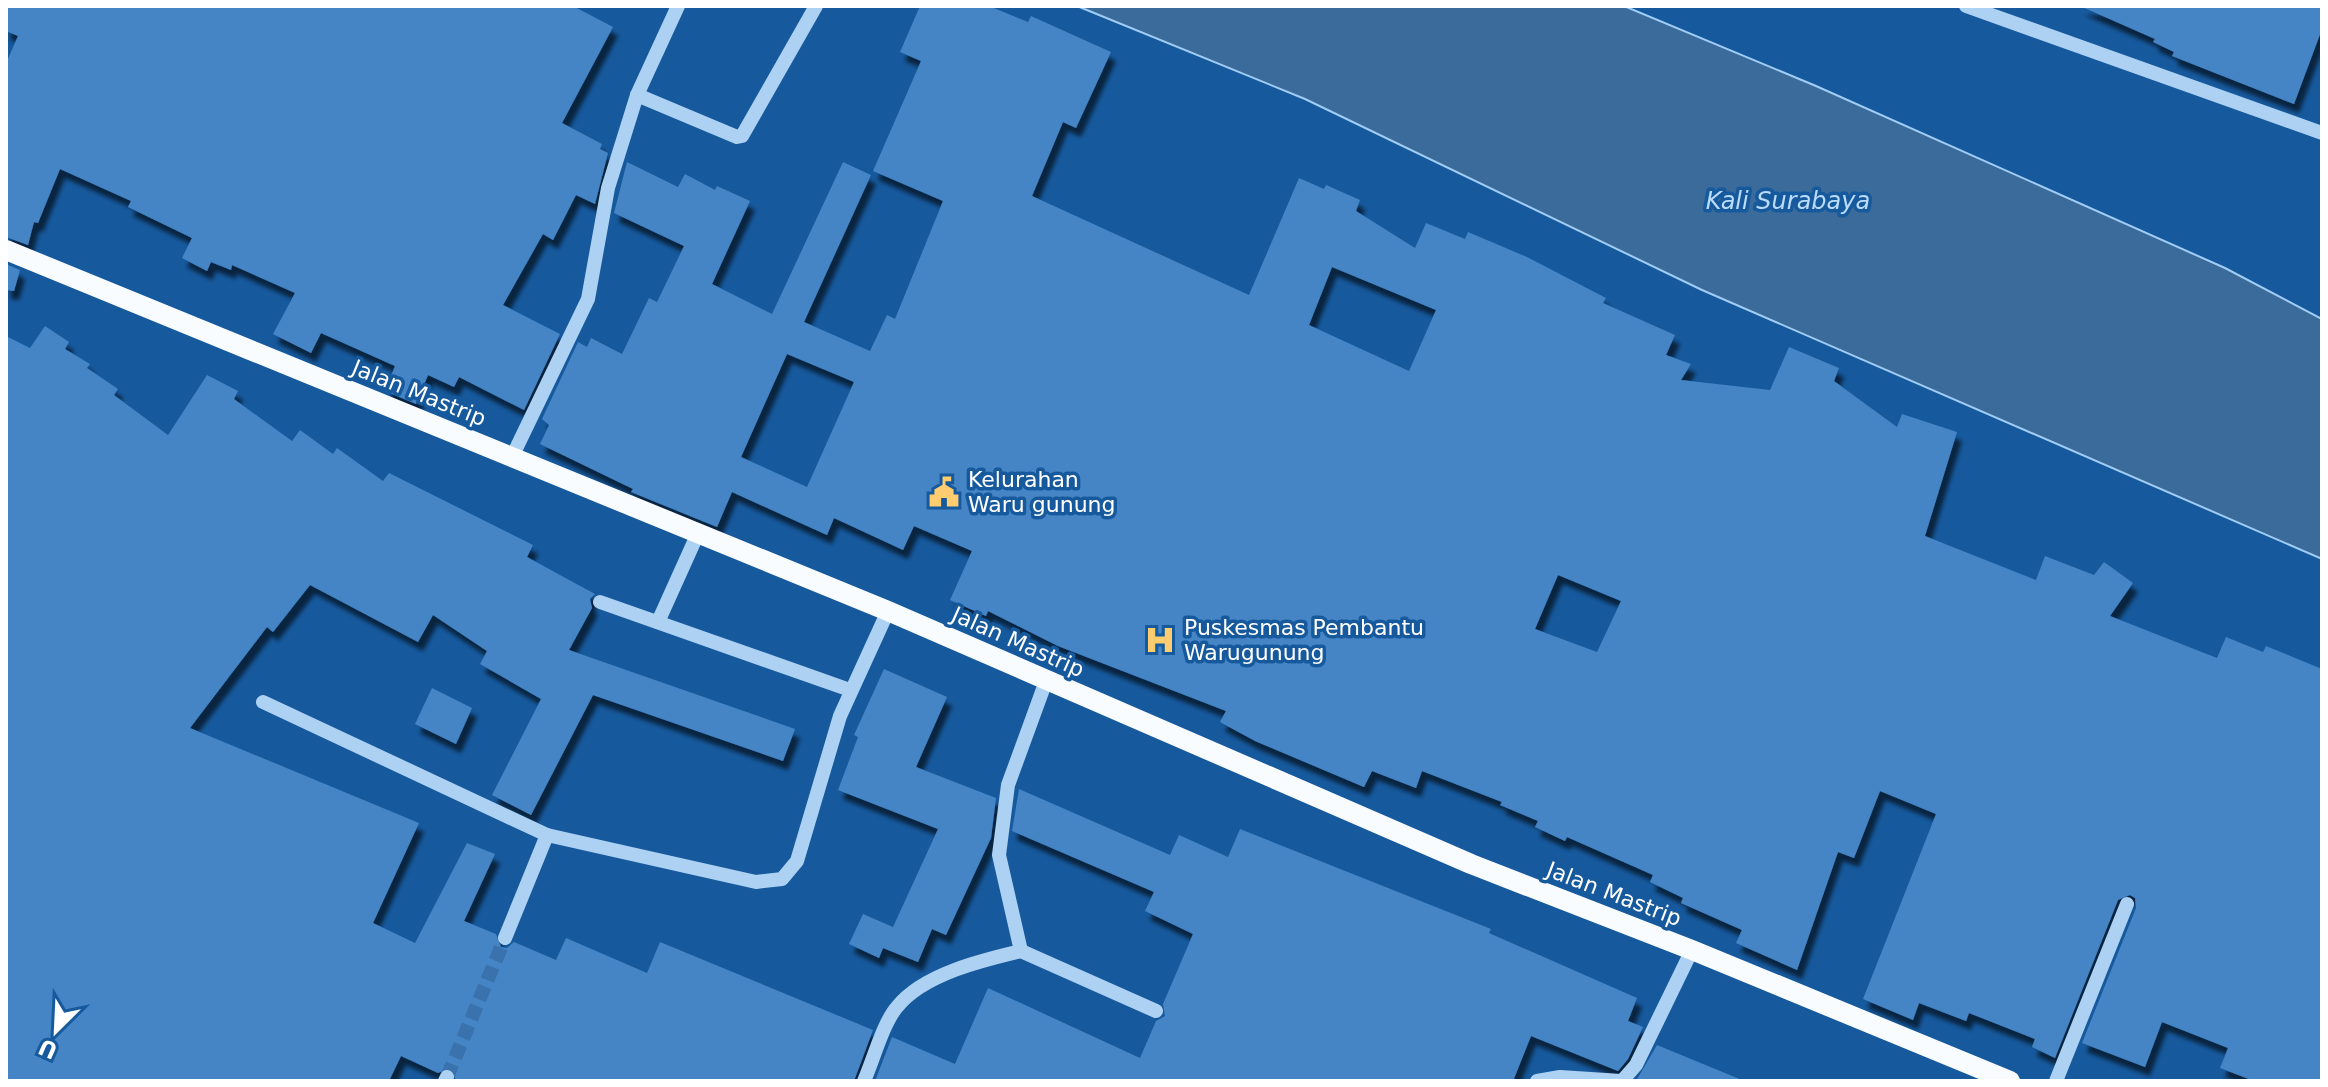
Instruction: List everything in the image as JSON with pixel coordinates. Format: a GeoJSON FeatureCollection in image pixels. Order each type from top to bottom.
{"type":"FeatureCollection","features":[{"type":"Feature","properties":{"kind":"main road","name":"Jalan Mastrip"},"geometry":{"type":"LineString","coordinates":[[6,250],[699,531],[1471,864],[1692,950],[2010,1081]]}},
{"type":"Feature","properties":{"kind":"street"},"geometry":{"type":"LineString","coordinates":[[512,457],[588,299],[608,188],[637,95],[678,6]]}},
{"type":"Feature","properties":{"kind":"street"},"geometry":{"type":"LineString","coordinates":[[637,95],[737,137],[745,135],[816,6]]}},
{"type":"Feature","properties":{"kind":"street"},"geometry":{"type":"LineString","coordinates":[[1966,6],[2322,133]]}},
{"type":"Feature","properties":{"kind":"street"},"geometry":{"type":"LineString","coordinates":[[658,622],[699,531]]}},
{"type":"Feature","properties":{"kind":"street"},"geometry":{"type":"LineString","coordinates":[[600,602],[850,690]]}},
{"type":"Feature","properties":{"kind":"street"},"geometry":{"type":"LineString","coordinates":[[263,702],[547,835],[756,882],[782,879],[797,861],[850,690],[888,611]]}},
{"type":"Feature","properties":{"kind":"street"},"geometry":{"type":"LineString","coordinates":[[1021,951],[999,855],[1008,785],[1046,681]]}},
{"type":"Feature","properties":{"kind":"street"},"geometry":{"type":"LineString","coordinates":[[505,938],[547,835]]}},
{"type":"Feature","properties":{"kind":"street"},"geometry":{"type":"LineString","coordinates":[[2056,1081],[2127,904]]}},
{"type":"Feature","properties":{"kind":"street"},"geometry":{"type":"LineString","coordinates":[[1537,1081],[1560,1077],[1622,1081],[1636,1065],[1692,950]]}},
{"type":"Feature","properties":{"kind":"street"},"geometry":{"type":"LineString","coordinates":[[864,1081],[896,1007],[922,987],[970,963],[1021,951],[1156,1011]]}},
{"type":"Feature","properties":{"kind":"water","name":"Kali Surabaya"},"geometry":{"type":"Polygon","coordinates":[[[1077,6],[1624,6],[1816,86],[2225,268],[2322,319],[2322,559],[1702,290],[1305,99],[1077,6]]]}},
{"type":"Feature","properties":{"kind":"building"},"geometry":{"type":"Polygon","coordinates":[[[6,6],[573,6],[613,27],[562,123],[602,144],[600,149],[608,153],[595,204],[576,195],[553,240],[543,234],[503,305],[560,334],[524,410],[459,377],[454,387],[428,375],[416,404],[385,391],[395,366],[321,333],[311,353],[273,334],[295,293],[232,265],[231,270],[211,262],[207,271],[182,258],[192,238],[128,207],[131,201],[60,169],[38,223],[34,222],[28,245],[6,237],[6,63],[18,36],[6,31],[6,6]]]}},
{"type":"Feature","properties":{"kind":"building"},"geometry":{"type":"Polygon","coordinates":[[[920,6],[989,6],[1028,22],[1031,16],[1111,52],[1076,128],[1063,122],[1032,196],[1249,295],[1299,178],[1324,189],[1326,185],[1360,200],[1356,211],[1415,248],[1426,223],[1465,239],[1468,232],[1527,257],[1606,298],[1603,303],[1675,335],[1666,355],[1691,364],[1681,380],[1770,390],[1789,347],[1839,368],[1834,381],[1897,427],[1902,414],[1957,432],[1925,536],[2036,580],[2045,556],[2094,575],[2104,562],[2133,583],[2110,616],[2217,658],[2226,637],[2263,652],[2266,646],[2322,669],[2322,1081],[2254,1081],[2220,1068],[2228,1048],[2162,1022],[2145,1067],[2082,1043],[2136,908],[2135,898],[2130,895],[2118,900],[2055,1058],[2032,1047],[2035,1039],[1969,1013],[1966,1021],[1919,1003],[1913,1020],[1863,999],[1936,814],[1880,791],[1854,858],[1838,852],[1797,970],[1736,943],[1742,930],[1681,903],[1683,898],[1650,882],[1653,875],[1567,837],[1565,841],[1535,827],[1538,821],[1500,805],[1502,802],[1422,771],[1416,788],[1372,771],[1364,787],[1255,741],[1220,722],[1226,711],[1058,646],[988,611],[986,616],[950,600],[972,551],[914,526],[903,550],[834,518],[827,535],[732,492],[717,527],[631,492],[633,489],[540,444],[549,425],[542,419],[578,342],[587,347],[591,338],[622,354],[649,298],[657,302],[684,246],[614,213],[627,162],[678,187],[685,174],[715,190],[717,186],[750,201],[712,284],[772,314],[843,162],[871,175],[804,322],[870,351],[887,315],[895,319],[943,201],[873,171],[921,61],[900,52],[920,6]],[[1332,267],[1309,325],[1409,371],[1436,310],[1332,267]],[[787,354],[741,457],[807,487],[854,382],[787,354]],[[1558,575],[1535,629],[1597,652],[1621,601],[1558,575]]]}},
{"type":"Feature","properties":{"kind":"building"},"geometry":{"type":"Polygon","coordinates":[[[2080,6],[2322,6],[2322,29],[2294,104],[2172,56],[2174,52],[2153,42],[2155,39],[2080,6]]]}},
{"type":"Feature","properties":{"kind":"building"},"geometry":{"type":"Polygon","coordinates":[[[6,264],[20,270],[14,291],[6,290],[6,264]]]}},
{"type":"Feature","properties":{"kind":"building"},"geometry":{"type":"Polygon","coordinates":[[[45,326],[69,342],[65,349],[90,364],[87,368],[118,389],[114,395],[168,435],[207,375],[238,391],[234,399],[292,441],[300,430],[333,454],[337,448],[383,481],[389,473],[533,545],[527,557],[595,594],[590,599],[592,608],[569,650],[795,729],[783,761],[593,695],[531,815],[492,795],[541,699],[480,664],[487,651],[433,615],[418,642],[310,585],[273,632],[267,627],[190,728],[419,823],[373,923],[415,943],[467,843],[495,854],[464,921],[496,934],[501,947],[507,948],[514,942],[556,960],[566,938],[647,973],[660,942],[873,1030],[854,1081],[456,1081],[451,1068],[438,1073],[401,1056],[389,1081],[6,1081],[6,336],[30,348],[45,326]]]}},
{"type":"Feature","properties":{"kind":"building"},"geometry":{"type":"Polygon","coordinates":[[[884,669],[947,697],[916,767],[996,798],[991,838],[946,935],[932,929],[918,962],[883,948],[879,958],[849,944],[863,914],[893,927],[938,829],[838,790],[858,737],[854,735],[884,669]]]}},
{"type":"Feature","properties":{"kind":"building"},"geometry":{"type":"Polygon","coordinates":[[[432,688],[472,708],[456,744],[415,724],[432,688]]]}},
{"type":"Feature","properties":{"kind":"building"},"geometry":{"type":"Polygon","coordinates":[[[1019,789],[1170,855],[1179,835],[1228,857],[1240,829],[1491,929],[1489,933],[1637,998],[1628,1021],[1643,1027],[1628,1059],[1618,1071],[1531,1036],[1513,1081],[875,1081],[892,1037],[955,1064],[988,988],[1140,1058],[1156,1021],[1165,1016],[1163,1004],[1193,934],[1145,911],[1154,892],[1012,831],[1019,789]]]}},
{"type":"Feature","properties":{"kind":"building"},"geometry":{"type":"Polygon","coordinates":[[[1657,1045],[1742,1080],[1742,1081],[1636,1081],[1657,1045]]]}},
{"type":"Feature","properties":{"kind":"tunnel"},"geometry":{"type":"LineString","coordinates":[[447,1077],[505,938]]}},
{"type":"Feature","properties":{"kind":"place","name":"Kelurahan Waru gunung"},"geometry":{"type":"Point","coordinates":[944,492]}},
{"type":"Feature","properties":{"kind":"place","name":"Puskesmas Pembantu Warugunung"},"geometry":{"type":"Point","coordinates":[1160,640]}}]}
